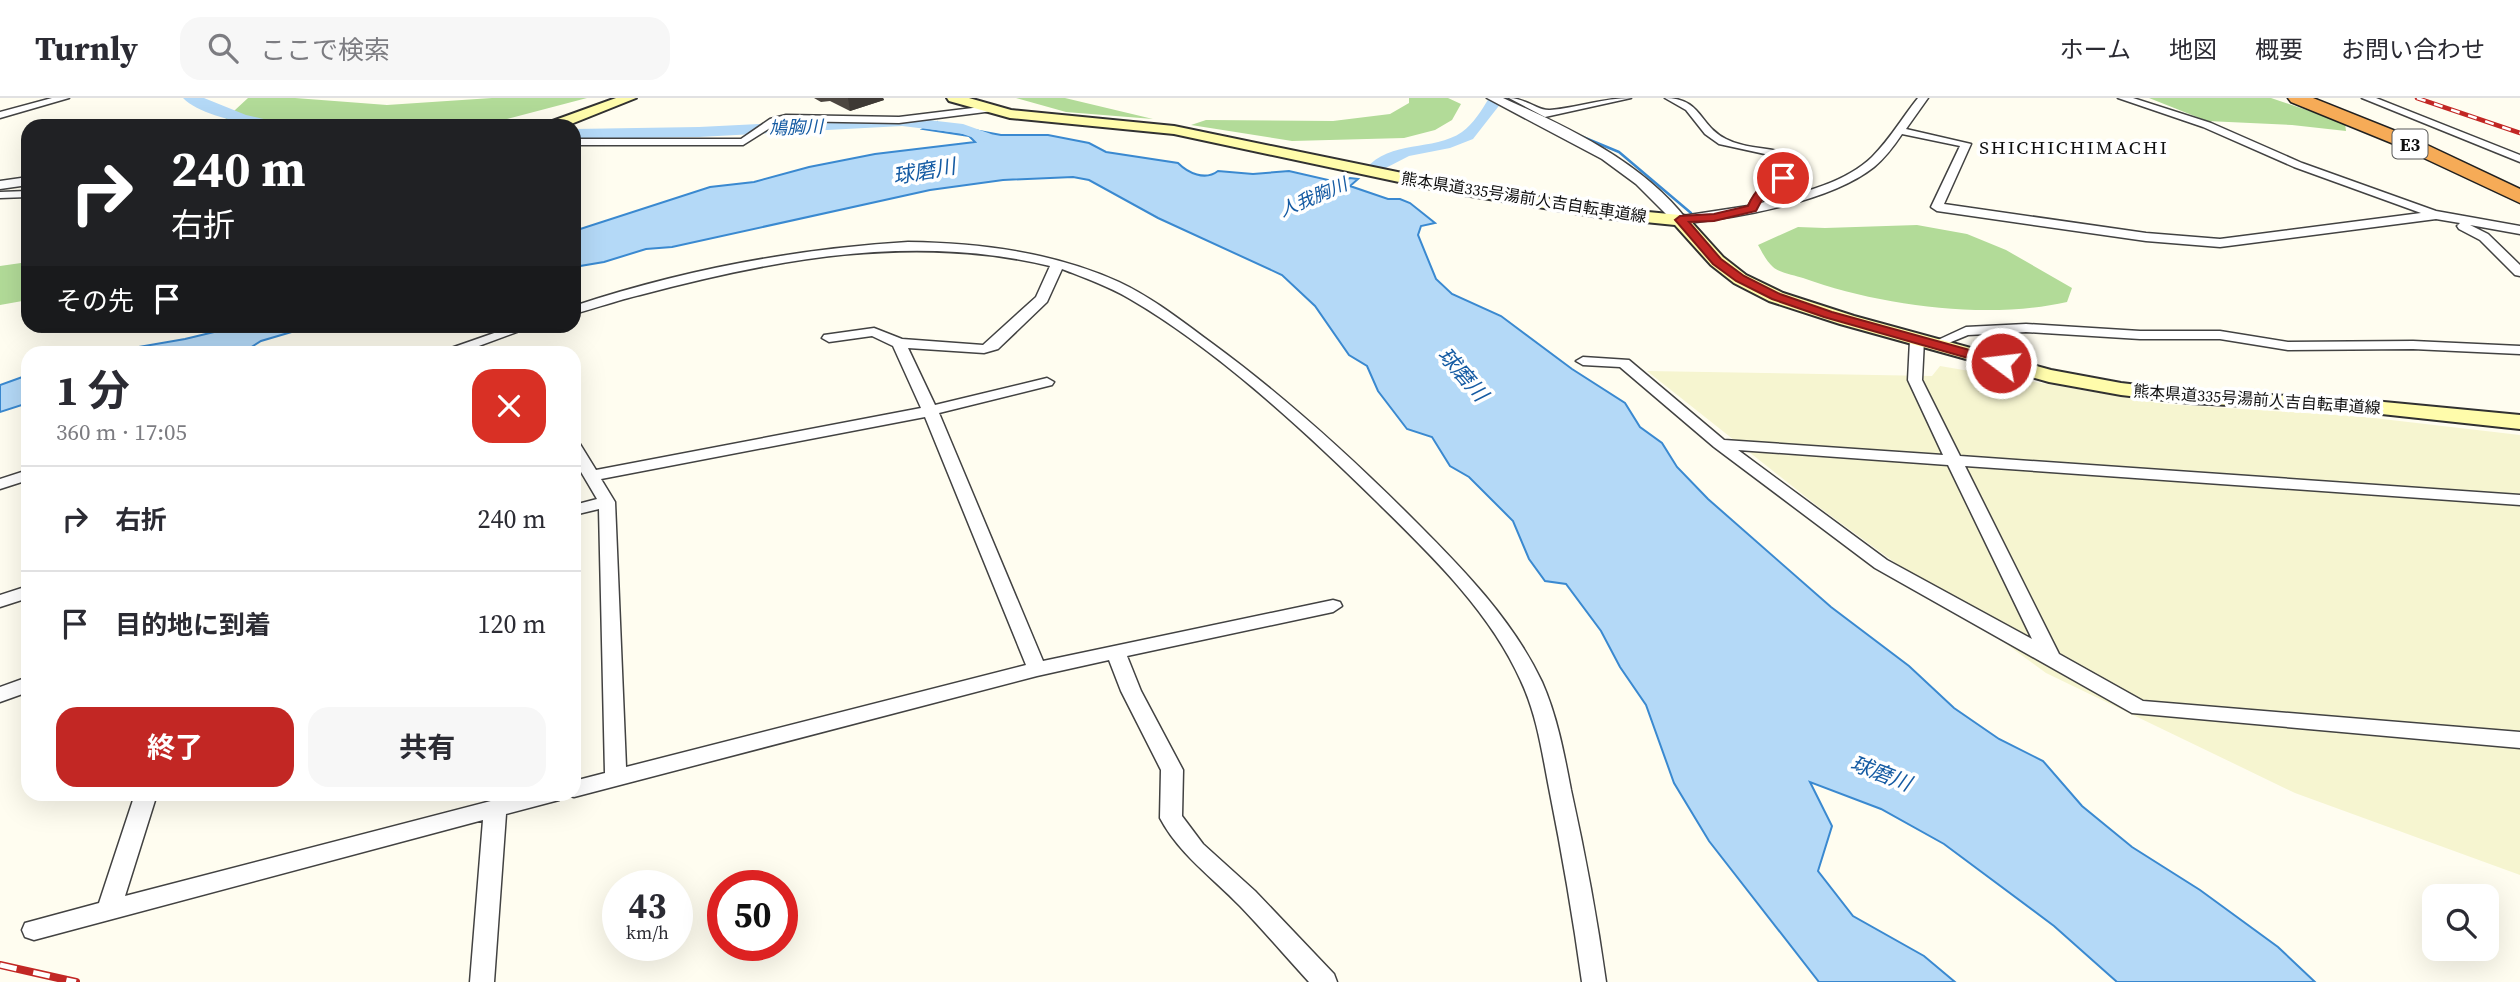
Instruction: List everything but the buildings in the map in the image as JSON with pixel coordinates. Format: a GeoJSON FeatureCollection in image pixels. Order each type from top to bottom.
{"type":"FeatureCollection","features":[{"type":"Feature","properties":{"kind":"highway","name":"E3"},"geometry":{"type":"LineString","coordinates":[[2297,98],[2401,140],[2520,197]]}},
{"type":"Feature","properties":{"kind":"highway","name":"E3"},"geometry":{"type":"LineString","coordinates":[[2311,98],[2411,138],[2520,189]]}},
{"type":"Feature","properties":{"kind":"main road"},"geometry":{"type":"LineString","coordinates":[[571,119],[629,98]]}},
{"type":"Feature","properties":{"kind":"main road","name":"熊本県道335号湯前人吉自転車道線"},"geometry":{"type":"LineString","coordinates":[[954,98],[989,110],[1026,116],[1174,130],[1446,187],[1605,213],[1680,220],[1717,261],[1740,279],[1809,309],[2049,376],[2121,389],[2190,397],[2363,406],[2520,422]]}},
{"type":"Feature","properties":{"kind":"street"},"geometry":{"type":"LineString","coordinates":[[0,116],[64,98]]}},
{"type":"Feature","properties":{"kind":"street"},"geometry":{"type":"LineString","coordinates":[[1493,98],[1574,139],[1623,168],[1641,181],[1680,220],[1714,218],[1752,208],[1833,184],[1867,167],[1923,98]]}},
{"type":"Feature","properties":{"kind":"street"},"geometry":{"type":"LineString","coordinates":[[1514,98],[1545,114],[1626,98]]}},
{"type":"Feature","properties":{"kind":"street"},"geometry":{"type":"LineString","coordinates":[[1670,98],[1693,108],[1704,127],[1723,142],[1780,154],[1800,162],[1804,168],[1803,172],[1770,183],[1757,197],[1752,208]]}},
{"type":"Feature","properties":{"kind":"street"},"geometry":{"type":"LineString","coordinates":[[2123,98],[2207,125],[2298,165],[2436,215],[2484,237],[2520,272]]}},
{"type":"Feature","properties":{"kind":"street"},"geometry":{"type":"LineString","coordinates":[[2367,98],[2520,159]]}},
{"type":"Feature","properties":{"kind":"street"},"geometry":{"type":"LineString","coordinates":[[581,142],[748,141],[774,121],[811,117],[899,120],[989,110]]}},
{"type":"Feature","properties":{"kind":"street"},"geometry":{"type":"LineString","coordinates":[[1898,130],[1966,144],[1937,207],[2146,237],[2220,243],[2436,215],[2520,230]]}},
{"type":"Feature","properties":{"kind":"street"},"geometry":{"type":"LineString","coordinates":[[0,185],[21,182]]}},
{"type":"Feature","properties":{"kind":"street"},"geometry":{"type":"LineString","coordinates":[[0,195],[21,194]]}},
{"type":"Feature","properties":{"kind":"street"},"geometry":{"type":"LineString","coordinates":[[581,308],[770,260],[853,247],[899,245],[995,251],[1058,263],[1083,271],[1134,296],[1229,363],[1317,436],[1379,495],[1453,573],[1520,659],[1543,712],[1580,881],[1594,982]]}},
{"type":"Feature","properties":{"kind":"street"},"geometry":{"type":"LineString","coordinates":[[829,338],[874,332],[898,343],[984,349],[993,346],[1042,299],[1058,263]]}},
{"type":"Feature","properties":{"kind":"street"},"geometry":{"type":"LineString","coordinates":[[2051,658],[1915,380],[1925,342],[1966,331],[2026,328],[2140,335],[2220,335],[2288,346],[2413,345],[2520,350]]}},
{"type":"Feature","properties":{"kind":"street"},"geometry":{"type":"LineString","coordinates":[[465,346],[505,333]]}},
{"type":"Feature","properties":{"kind":"street"},"geometry":{"type":"LineString","coordinates":[[898,343],[930,411],[1037,669]]}},
{"type":"Feature","properties":{"kind":"street"},"geometry":{"type":"LineString","coordinates":[[1583,361],[1624,363],[1720,444],[1881,565],[2139,708],[2520,740]]}},
{"type":"Feature","properties":{"kind":"street"},"geometry":{"type":"LineString","coordinates":[[589,476],[930,411],[1047,382]]}},
{"type":"Feature","properties":{"kind":"street"},"geometry":{"type":"LineString","coordinates":[[1720,444],[2520,500]]}},
{"type":"Feature","properties":{"kind":"street"},"geometry":{"type":"LineString","coordinates":[[581,461],[607,502],[616,778]]}},
{"type":"Feature","properties":{"kind":"street"},"geometry":{"type":"LineString","coordinates":[[0,484],[21,477]]}},
{"type":"Feature","properties":{"kind":"street"},"geometry":{"type":"LineString","coordinates":[[581,508],[607,502]]}},
{"type":"Feature","properties":{"kind":"street"},"geometry":{"type":"LineString","coordinates":[[0,601],[21,594]]}},
{"type":"Feature","properties":{"kind":"street"},"geometry":{"type":"LineString","coordinates":[[581,787],[1037,669],[1333,606]]}},
{"type":"Feature","properties":{"kind":"street"},"geometry":{"type":"LineString","coordinates":[[1115,652],[1131,691],[1171,770],[1171,818],[1195,850],[1247,898],[1325,982]]}},
{"type":"Feature","properties":{"kind":"street"},"geometry":{"type":"LineString","coordinates":[[0,695],[21,687]]}},
{"type":"Feature","properties":{"kind":"street"},"geometry":{"type":"LineString","coordinates":[[109,910],[144,801]]}},
{"type":"Feature","properties":{"kind":"street"},"geometry":{"type":"LineString","coordinates":[[34,930],[525,801]]}},
{"type":"Feature","properties":{"kind":"street"},"geometry":{"type":"LineString","coordinates":[[482,982],[495,809]]}},
{"type":"Feature","properties":{"kind":"green space"},"geometry":{"type":"Polygon","coordinates":[[[248,98],[295,98],[387,105],[492,98],[587,98],[507,119],[225,119],[248,98]]]}},
{"type":"Feature","properties":{"kind":"green space"},"geometry":{"type":"Polygon","coordinates":[[[1016,98],[1065,98],[1153,119],[1066,112],[1016,98]]]}},
{"type":"Feature","properties":{"kind":"green space"},"geometry":{"type":"Polygon","coordinates":[[[1409,98],[1448,98],[1461,104],[1452,120],[1435,130],[1404,138],[1292,141],[1191,125],[1206,120],[1333,121],[1390,114],[1409,103],[1409,98]]]}},
{"type":"Feature","properties":{"kind":"green space"},"geometry":{"type":"Polygon","coordinates":[[[2149,98],[2271,98],[2345,123],[2346,131],[2292,125],[2207,121],[2149,98]]]}},
{"type":"Feature","properties":{"kind":"green space"},"geometry":{"type":"Polygon","coordinates":[[[1917,225],[1967,234],[2006,250],[2072,288],[2067,302],[2003,310],[1969,310],[1900,303],[1833,288],[1780,271],[1773,267],[1758,245],[1798,227],[1917,225]]]}},
{"type":"Feature","properties":{"kind":"green space"},"geometry":{"type":"Polygon","coordinates":[[[21,263],[21,301],[0,305],[0,266],[21,263]]]}},
{"type":"Feature","properties":{"kind":"green space"},"geometry":{"type":"Polygon","coordinates":[[[1940,366],[2165,404],[2365,417],[2520,435],[2520,875],[2295,793],[2046,673],[1816,505],[1647,371],[1932,376],[1940,366]]]}},
{"type":"Feature","properties":{"kind":"water","name":"球磨川"},"geometry":{"type":"Polygon","coordinates":[[[937,122],[940,128],[949,129],[953,126],[1001,135],[1048,135],[1089,143],[1106,152],[1178,163],[1192,173],[1202,176],[1218,171],[1253,174],[1289,171],[1341,183],[1350,178],[1358,179],[1350,186],[1388,199],[1400,199],[1410,203],[1435,223],[1421,226],[1418,235],[1436,279],[1452,294],[1501,316],[1572,369],[1625,403],[1640,427],[1662,443],[1677,467],[1708,499],[1831,607],[1909,666],[1954,708],[1999,739],[2043,761],[2082,806],[2132,847],[2200,890],[2278,947],[2315,982],[2117,982],[2054,926],[1944,844],[1881,809],[1810,782],[1832,826],[1818,871],[1853,916],[1924,956],[1955,982],[1819,982],[1709,841],[1674,783],[1646,705],[1620,667],[1601,631],[1566,584],[1545,581],[1529,559],[1513,521],[1469,477],[1450,466],[1432,437],[1407,429],[1378,391],[1367,366],[1349,355],[1315,306],[1282,275],[1158,218],[1089,180],[1073,177],[1003,180],[930,190],[672,247],[646,249],[581,266],[581,229],[710,187],[754,182],[809,167],[875,154],[975,142],[969,136],[923,129],[937,122]]]}},
{"type":"Feature","properties":{"kind":"water"},"geometry":{"type":"Polygon","coordinates":[[[210,333],[288,333],[253,346],[144,346],[210,333]]]}},
{"type":"Feature","properties":{"kind":"water"},"geometry":{"type":"Polygon","coordinates":[[[21,378],[21,405],[0,412],[0,385],[21,378]]]}},
{"type":"Feature","properties":{"kind":"waterway","name":"鳩胸川"},"geometry":{"type":"LineString","coordinates":[[191,98],[242,119]]}},
{"type":"Feature","properties":{"kind":"waterway","name":"人我胸川"},"geometry":{"type":"LineString","coordinates":[[1374,169],[1403,153],[1444,145],[1467,136],[1497,98]]}},
{"type":"Feature","properties":{"kind":"waterway"},"geometry":{"type":"LineString","coordinates":[[1508,98],[1539,115]]}},
{"type":"Feature","properties":{"kind":"waterway","name":"鳩胸川"},"geometry":{"type":"LineString","coordinates":[[581,134],[699,132],[902,122],[963,129],[985,137]]}},
{"type":"Feature","properties":{"kind":"waterway"},"geometry":{"type":"LineString","coordinates":[[1578,135],[1619,152],[1691,213]]}},
{"type":"Feature","properties":{"kind":"railway"},"geometry":{"type":"LineString","coordinates":[[2417,98],[2520,133]]}},
{"type":"Feature","properties":{"kind":"railway"},"geometry":{"type":"LineString","coordinates":[[0,965],[76,982]]}},
{"type":"Feature","properties":{"kind":"district","name":"SHICHICHIMACHI"},"geometry":{"type":"Point","coordinates":[2074,147]}},
{"type":"Feature","properties":{"kind":"route"},"geometry":{"type":"LineString","coordinates":[[1783,178],[1770,183],[1757,197],[1752,208],[1714,218],[1680,220],[1717,261],[1740,279],[1776,296],[1828,315],[2001,363]]}}]}
